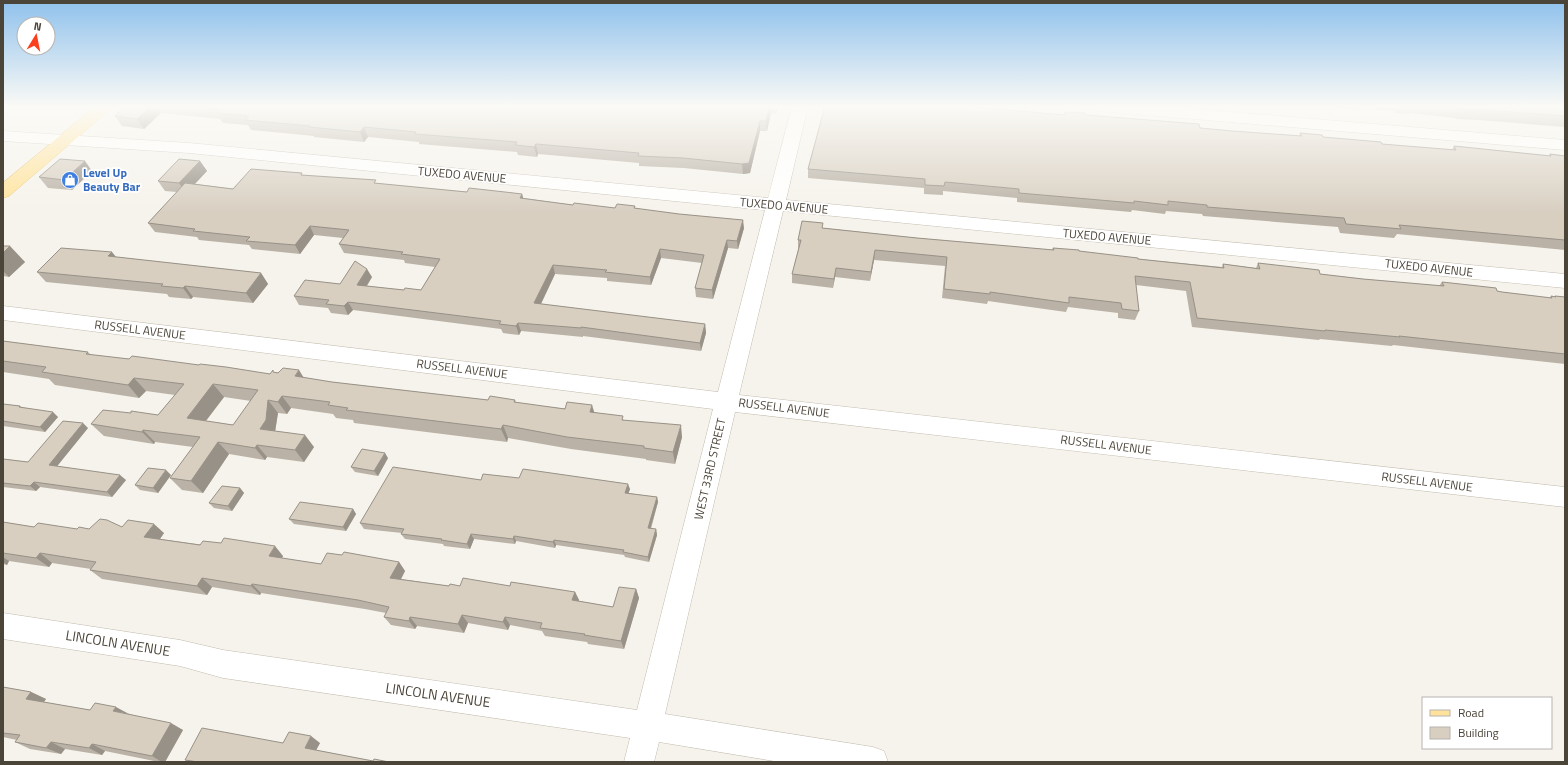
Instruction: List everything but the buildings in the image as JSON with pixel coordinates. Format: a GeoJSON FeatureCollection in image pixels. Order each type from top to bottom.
{"type":"FeatureCollection","features":[{"type":"Feature","properties":{"kind":"main road"},"geometry":{"type":"LineString","coordinates":[[3,192],[63,142]]}},
{"type":"Feature","properties":{"kind":"street","name":"TUXEDO AVENUE"},"geometry":{"type":"LineString","coordinates":[[102,142],[188,148],[1565,281]]}},
{"type":"Feature","properties":{"kind":"street","name":"WEST 33RD STREET"},"geometry":{"type":"LineString","coordinates":[[639,762],[649,726],[726,401],[791,142]]}},
{"type":"Feature","properties":{"kind":"street"},"geometry":{"type":"LineString","coordinates":[[1525,142],[1565,145]]}},
{"type":"Feature","properties":{"kind":"street","name":"RUSSELL AVENUE"},"geometry":{"type":"LineString","coordinates":[[3,313],[726,401],[1565,497]]}},
{"type":"Feature","properties":{"kind":"street","name":"LINCOLN AVENUE"},"geometry":{"type":"LineString","coordinates":[[3,626],[180,653],[223,664],[649,726],[873,762]]}},
{"type":"Feature","properties":{"kind":"place","name":"Level Up Beauty Bar"},"geometry":{"type":"Point","coordinates":[70,180]}}]}
